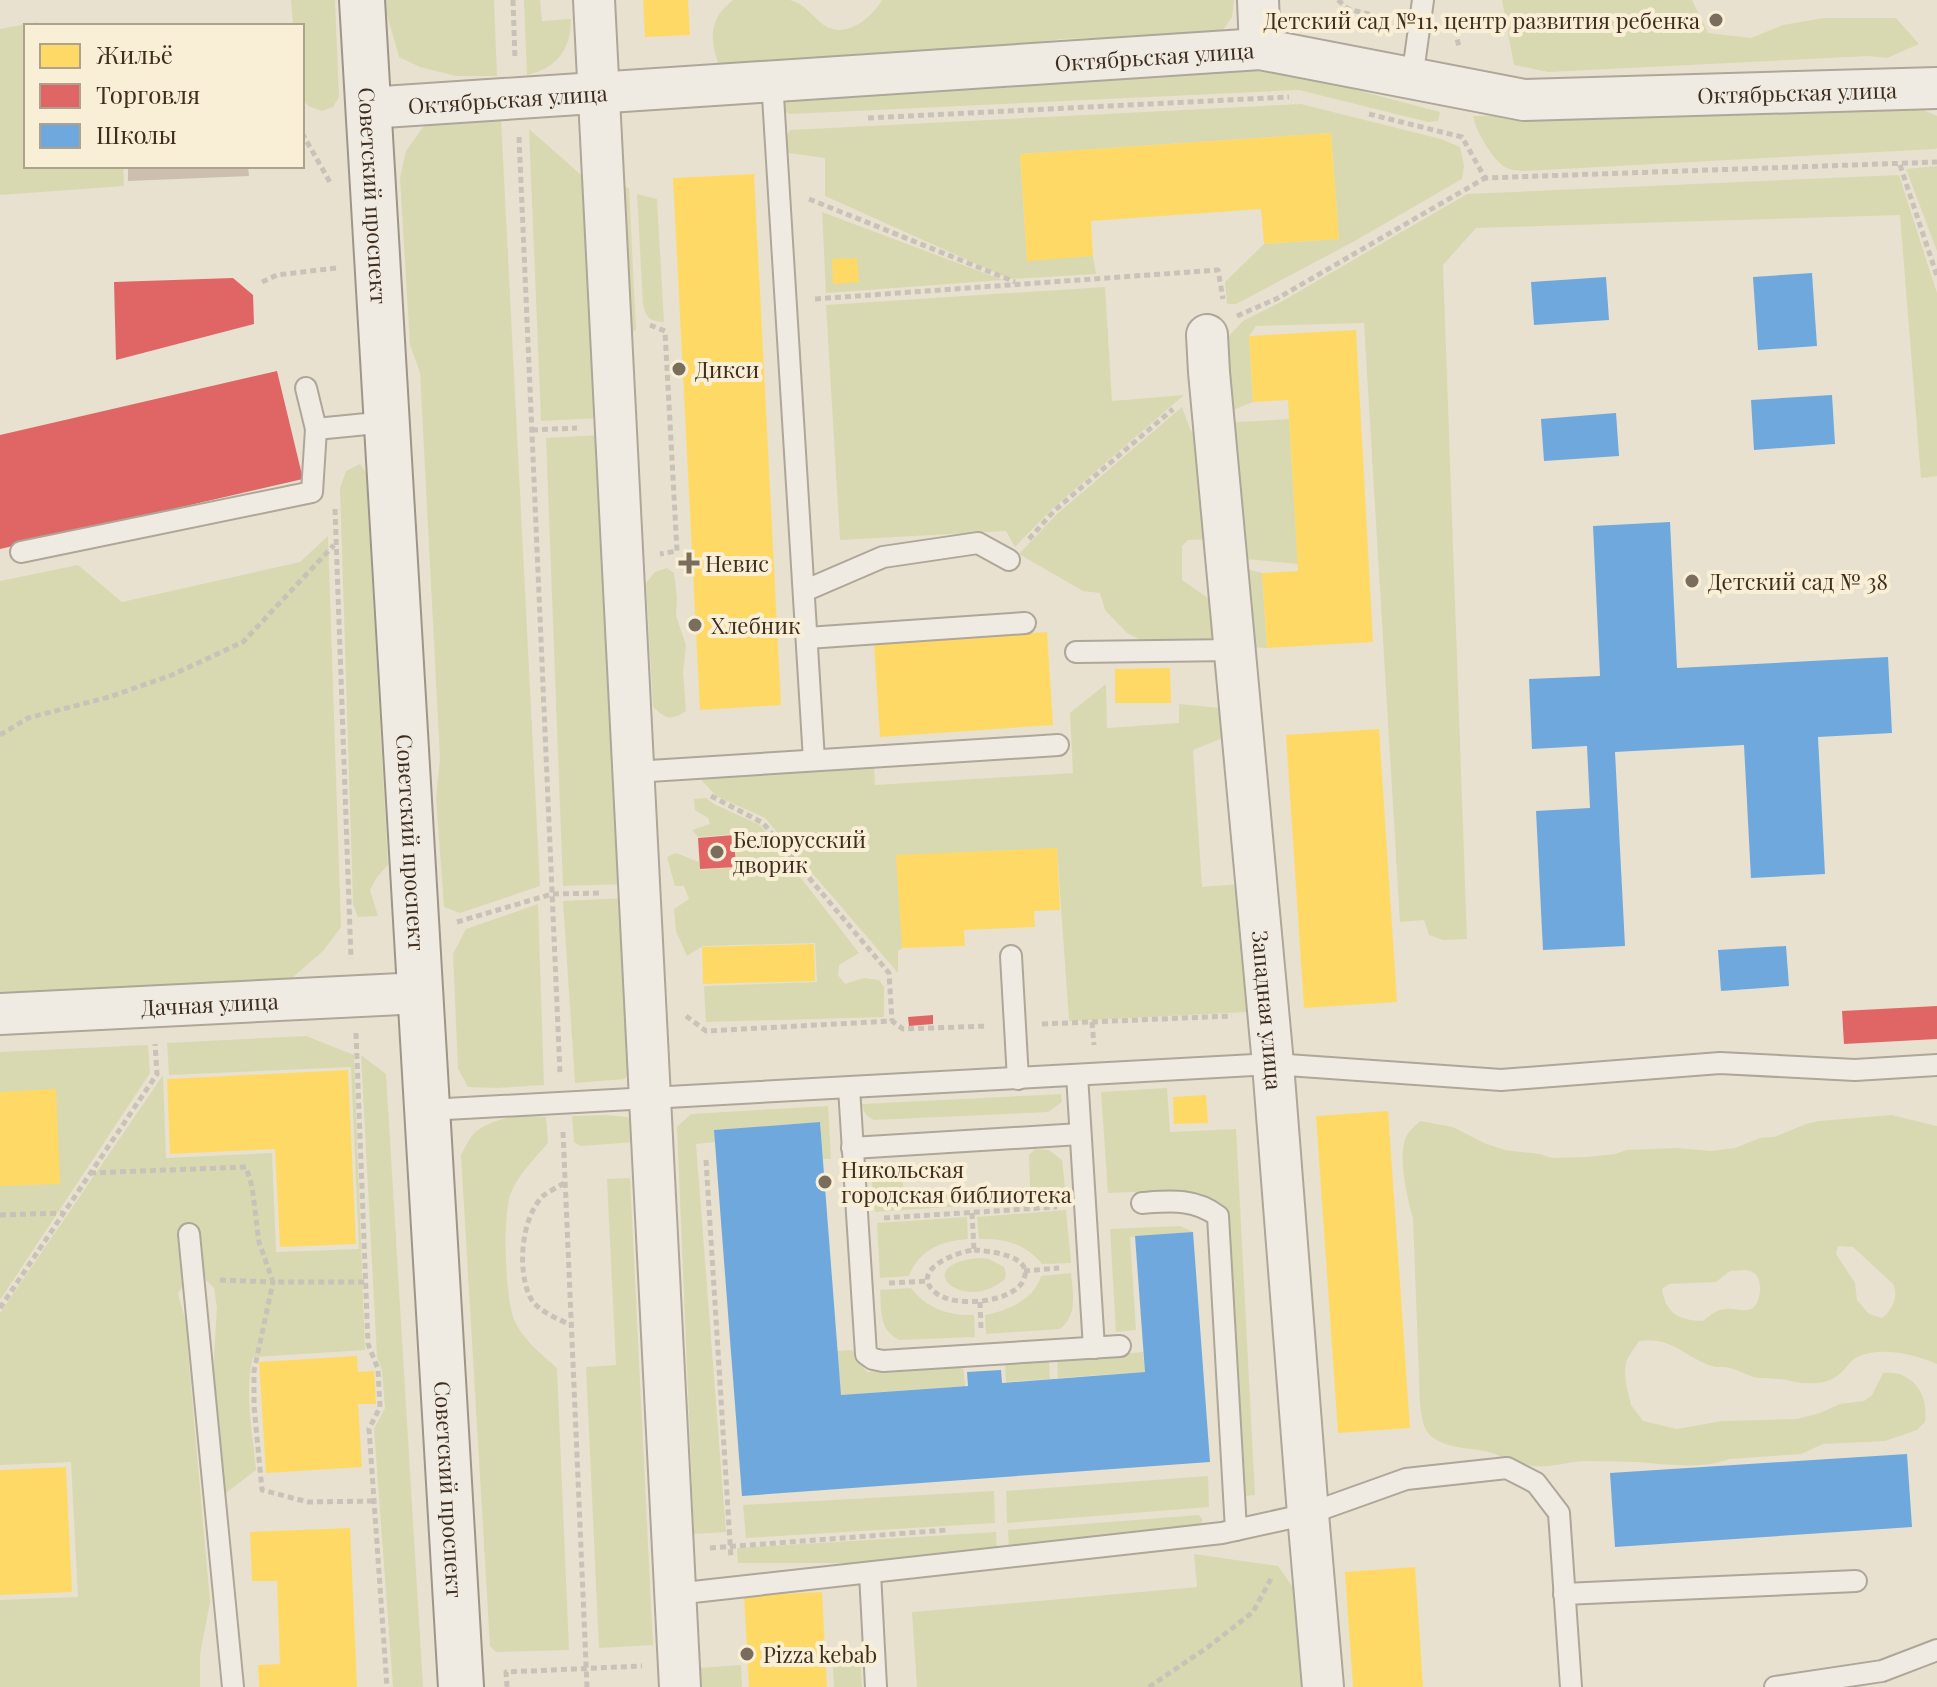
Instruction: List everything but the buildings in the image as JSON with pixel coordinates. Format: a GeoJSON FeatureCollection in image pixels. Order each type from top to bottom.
{"type":"FeatureCollection","features":[{"type":"Feature","properties":{"kind":"main road","name":"Советский проспект"},"geometry":{"type":"LineString","coordinates":[[362,0],[461,1687]]}},
{"type":"Feature","properties":{"kind":"street"},"geometry":{"type":"LineString","coordinates":[[594,0],[680,1676]]}},
{"type":"Feature","properties":{"kind":"street"},"geometry":{"type":"LineString","coordinates":[[1258,0],[1260,49]]}},
{"type":"Feature","properties":{"kind":"street","name":"Октябрьская улица"},"geometry":{"type":"LineString","coordinates":[[368,108],[1260,49],[1524,100],[1937,88]]}},
{"type":"Feature","properties":{"kind":"street","name":"Западная улица"},"geometry":{"type":"LineString","coordinates":[[1216,322],[1209,372],[1273,1064],[1323,1687]]}},
{"type":"Feature","properties":{"kind":"street","name":"Дачная улица"},"geometry":{"type":"LineString","coordinates":[[0,1014],[421,993]]}},
{"type":"Feature","properties":{"kind":"lane"},"geometry":{"type":"LineString","coordinates":[[1412,79],[1423,0]]}},
{"type":"Feature","properties":{"kind":"lane"},"geometry":{"type":"LineString","coordinates":[[772,80],[814,760]]}},
{"type":"Feature","properties":{"kind":"lane"},"geometry":{"type":"LineString","coordinates":[[21,552],[312,492],[316,429],[306,388]]}},
{"type":"Feature","properties":{"kind":"lane"},"geometry":{"type":"LineString","coordinates":[[316,429],[387,422]]}},
{"type":"Feature","properties":{"kind":"lane"},"geometry":{"type":"LineString","coordinates":[[804,591],[883,557],[978,543],[1009,560]]}},
{"type":"Feature","properties":{"kind":"lane"},"geometry":{"type":"LineString","coordinates":[[807,638],[1025,623]]}},
{"type":"Feature","properties":{"kind":"lane"},"geometry":{"type":"LineString","coordinates":[[1076,652],[1235,650]]}},
{"type":"Feature","properties":{"kind":"lane"},"geometry":{"type":"LineString","coordinates":[[634,772],[1058,745]]}},
{"type":"Feature","properties":{"kind":"lane"},"geometry":{"type":"LineString","coordinates":[[1011,956],[1018,1079]]}},
{"type":"Feature","properties":{"kind":"lane"},"geometry":{"type":"LineString","coordinates":[[428,1110],[1273,1064],[1501,1080],[1720,1063],[1855,1070],[1937,1065]]}},
{"type":"Feature","properties":{"kind":"lane"},"geometry":{"type":"LineString","coordinates":[[1077,1075],[1094,1348]]}},
{"type":"Feature","properties":{"kind":"lane"},"geometry":{"type":"LineString","coordinates":[[849,1088],[866,1354],[883,1361],[1120,1346]]}},
{"type":"Feature","properties":{"kind":"lane"},"geometry":{"type":"LineString","coordinates":[[852,1148],[1080,1134]]}},
{"type":"Feature","properties":{"kind":"lane"},"geometry":{"type":"LineString","coordinates":[[1142,1203],[1175,1201],[1205,1206],[1218,1216],[1236,1530]]}},
{"type":"Feature","properties":{"kind":"lane"},"geometry":{"type":"LineString","coordinates":[[189,1234],[233,1687]]}},
{"type":"Feature","properties":{"kind":"lane"},"geometry":{"type":"LineString","coordinates":[[675,1594],[1236,1530],[1308,1514],[1406,1479],[1507,1468],[1536,1483],[1559,1513],[1571,1687]]}},
{"type":"Feature","properties":{"kind":"lane"},"geometry":{"type":"LineString","coordinates":[[870,1573],[876,1687]]}},
{"type":"Feature","properties":{"kind":"lane"},"geometry":{"type":"LineString","coordinates":[[1564,1594],[1856,1581]]}},
{"type":"Feature","properties":{"kind":"lane"},"geometry":{"type":"LineString","coordinates":[[1775,1687],[1882,1671],[1937,1650]]}},
{"type":"Feature","properties":{"kind":"path"},"geometry":{"type":"LineString","coordinates":[[513,0],[587,1687]]}},
{"type":"Feature","properties":{"kind":"path"},"geometry":{"type":"LineString","coordinates":[[854,119],[1300,97]]}},
{"type":"Feature","properties":{"kind":"path"},"geometry":{"type":"LineString","coordinates":[[1359,111],[1462,137],[1485,178],[1937,162]]}},
{"type":"Feature","properties":{"kind":"path"},"geometry":{"type":"LineString","coordinates":[[304,137],[332,188]]}},
{"type":"Feature","properties":{"kind":"path"},"geometry":{"type":"LineString","coordinates":[[1900,165],[1937,276]]}},
{"type":"Feature","properties":{"kind":"path"},"geometry":{"type":"LineString","coordinates":[[779,187],[1019,284]]}},
{"type":"Feature","properties":{"kind":"path"},"geometry":{"type":"LineString","coordinates":[[262,282],[277,275],[336,268],[335,255]]}},
{"type":"Feature","properties":{"kind":"path"},"geometry":{"type":"LineString","coordinates":[[786,301],[1218,270],[1216,322]]}},
{"type":"Feature","properties":{"kind":"path"},"geometry":{"type":"LineString","coordinates":[[335,500],[349,930],[368,1344],[378,1369],[380,1407],[369,1429],[387,1687]]}},
{"type":"Feature","properties":{"kind":"path"},"geometry":{"type":"LineString","coordinates":[[0,735],[28,718],[109,697],[172,675],[243,642],[335,544]]}},
{"type":"Feature","properties":{"kind":"path"},"geometry":{"type":"LineString","coordinates":[[684,769],[715,799],[763,823],[889,973],[892,1021]]}},
{"type":"Feature","properties":{"kind":"path"},"geometry":{"type":"LineString","coordinates":[[451,923],[552,894],[640,892]]}},
{"type":"Feature","properties":{"kind":"path"},"geometry":{"type":"LineString","coordinates":[[645,986],[706,1031],[892,1021],[903,1029],[1268,1015]]}},
{"type":"Feature","properties":{"kind":"path"},"geometry":{"type":"LineString","coordinates":[[0,1308],[157,1074],[153,1006]]}},
{"type":"Feature","properties":{"kind":"path"},"geometry":{"type":"LineString","coordinates":[[706,1160],[732,1588]]}},
{"type":"Feature","properties":{"kind":"path"},"geometry":{"type":"LineString","coordinates":[[90,1173],[246,1167],[252,1186],[259,1242],[273,1282],[254,1371],[262,1490],[308,1502],[374,1501]]}},
{"type":"Feature","properties":{"kind":"path"},"geometry":{"type":"LineString","coordinates":[[565,1183],[543,1196],[530,1215],[523,1249],[523,1268],[530,1299],[571,1325]]}},
{"type":"Feature","properties":{"kind":"path"},"geometry":{"type":"LineString","coordinates":[[871,1219],[1058,1207]]}},
{"type":"Feature","properties":{"kind":"path"},"geometry":{"type":"LineString","coordinates":[[0,1215],[63,1213]]}},
{"type":"Feature","properties":{"kind":"path"},"geometry":{"type":"LineString","coordinates":[[972,1213],[974,1250]]}},
{"type":"Feature","properties":{"kind":"path"},"geometry":{"type":"LineString","coordinates":[[962,1251],[1004,1254],[1015,1259],[1024,1271],[1022,1284],[1013,1291],[980,1302],[941,1296],[933,1291],[928,1281],[929,1274],[942,1260],[962,1251]]}},
{"type":"Feature","properties":{"kind":"path"},"geometry":{"type":"LineString","coordinates":[[1024,1271],[1063,1268]]}},
{"type":"Feature","properties":{"kind":"path"},"geometry":{"type":"LineString","coordinates":[[195,1279],[366,1282]]}},
{"type":"Feature","properties":{"kind":"path"},"geometry":{"type":"LineString","coordinates":[[887,1283],[928,1281]]}},
{"type":"Feature","properties":{"kind":"path"},"geometry":{"type":"LineString","coordinates":[[1149,1687],[1253,1612],[1273,1575]]}},
{"type":"Feature","properties":{"kind":"path"},"geometry":{"type":"LineString","coordinates":[[507,1687],[506,1672],[587,1668],[680,1676]]}},
{"type":"Feature","properties":{"kind":"green space"},"geometry":{"type":"Polygon","coordinates":[[[291,0],[335,0],[339,97],[333,107],[322,111],[308,106],[304,100],[304,24],[293,24],[291,0]]]}},
{"type":"Feature","properties":{"kind":"green space"},"geometry":{"type":"Polygon","coordinates":[[[385,0],[494,0],[497,76],[456,76],[420,67],[399,57],[385,0]]]}},
{"type":"Feature","properties":{"kind":"green space"},"geometry":{"type":"Polygon","coordinates":[[[524,0],[540,0],[542,21],[571,19],[568,39],[561,55],[547,67],[527,75],[524,0]]]}},
{"type":"Feature","properties":{"kind":"green space"},"geometry":{"type":"Polygon","coordinates":[[[733,0],[790,0],[803,6],[828,28],[837,30],[863,21],[882,0],[1234,0],[1232,17],[1221,33],[1180,39],[1142,36],[1061,39],[941,54],[862,53],[781,66],[719,65],[713,30],[719,14],[733,0]]]}},
{"type":"Feature","properties":{"kind":"green space","name":"Детский сад №11, центр развития ребенка"},"geometry":{"type":"Polygon","coordinates":[[[1502,0],[1692,0],[1708,33],[1751,38],[1783,25],[1824,18],[1896,18],[1919,44],[1887,58],[1868,56],[1548,72],[1514,65],[1502,0]]]}},
{"type":"Feature","properties":{"kind":"green space"},"geometry":{"type":"Polygon","coordinates":[[[24,24],[24,168],[123,168],[124,186],[0,195],[0,29],[24,24]]]}},
{"type":"Feature","properties":{"kind":"green space"},"geometry":{"type":"Polygon","coordinates":[[[1261,65],[1440,112],[1438,121],[1428,122],[1299,90],[791,114],[782,107],[784,99],[1261,65]]]}},
{"type":"Feature","properties":{"kind":"green space"},"geometry":{"type":"Polygon","coordinates":[[[1301,104],[1441,139],[1460,147],[1464,166],[1462,179],[1236,304],[1227,304],[1225,282],[1264,244],[1339,239],[1331,133],[1020,154],[1027,260],[1093,256],[1096,274],[1010,279],[825,196],[825,158],[788,153],[783,142],[790,130],[1301,104]]]}},
{"type":"Feature","properties":{"kind":"green space"},"geometry":{"type":"Polygon","coordinates":[[[1923,110],[1937,116],[1935,149],[1522,171],[1509,169],[1498,161],[1482,138],[1473,116],[1923,110]]]}},
{"type":"Feature","properties":{"kind":"green space"},"geometry":{"type":"Polygon","coordinates":[[[501,119],[540,886],[460,913],[444,907],[436,797],[440,759],[420,372],[410,345],[400,178],[406,151],[426,123],[501,119]]]}},
{"type":"Feature","properties":{"kind":"green space"},"geometry":{"type":"Polygon","coordinates":[[[529,129],[587,180],[599,418],[541,421],[529,129]]]}},
{"type":"Feature","properties":{"kind":"green space"},"geometry":{"type":"Polygon","coordinates":[[[1937,166],[1937,251],[1906,169],[1937,166]]]}},
{"type":"Feature","properties":{"kind":"green space"},"geometry":{"type":"Polygon","coordinates":[[[1899,175],[1937,293],[1937,476],[1921,478],[1900,215],[1476,228],[1443,265],[1467,939],[1443,940],[1429,935],[1424,920],[1400,922],[1364,323],[1256,326],[1249,336],[1253,402],[1223,414],[1224,341],[1243,321],[1467,194],[1899,175]]]}},
{"type":"Feature","properties":{"kind":"green space"},"geometry":{"type":"Polygon","coordinates":[[[621,186],[629,188],[636,330],[631,333],[621,186]]]}},
{"type":"Feature","properties":{"kind":"green space"},"geometry":{"type":"Polygon","coordinates":[[[637,194],[657,199],[664,322],[650,318],[643,305],[637,194]]]}},
{"type":"Feature","properties":{"kind":"green space"},"geometry":{"type":"Polygon","coordinates":[[[822,212],[1003,280],[826,293],[822,212]]]}},
{"type":"Feature","properties":{"kind":"green space"},"geometry":{"type":"Polygon","coordinates":[[[1105,287],[1112,401],[1184,395],[1052,509],[1015,547],[1006,531],[840,540],[826,305],[1105,287]]]}},
{"type":"Feature","properties":{"kind":"green space"},"geometry":{"type":"Polygon","coordinates":[[[1182,407],[1191,431],[1198,433],[1212,539],[1188,540],[1182,546],[1182,580],[1208,598],[1217,614],[1215,634],[1206,645],[1147,643],[1127,633],[1105,610],[1100,593],[1083,591],[1019,554],[1057,514],[1182,407]]]}},
{"type":"Feature","properties":{"kind":"green space"},"geometry":{"type":"Polygon","coordinates":[[[1289,419],[1298,564],[1235,558],[1224,423],[1289,419]]]}},
{"type":"Feature","properties":{"kind":"green space"},"geometry":{"type":"Polygon","coordinates":[[[600,435],[626,884],[563,886],[546,438],[600,435]]]}},
{"type":"Feature","properties":{"kind":"green space"},"geometry":{"type":"Polygon","coordinates":[[[360,464],[366,473],[388,865],[370,890],[378,916],[358,917],[353,904],[340,488],[346,471],[360,464]]]}},
{"type":"Feature","properties":{"kind":"green space"},"geometry":{"type":"Polygon","coordinates":[[[328,536],[341,927],[324,950],[292,978],[264,986],[0,998],[0,581],[78,565],[122,602],[300,562],[328,536]]]}},
{"type":"Feature","properties":{"kind":"green space"},"geometry":{"type":"Polygon","coordinates":[[[1235,566],[1262,573],[1267,648],[1248,647],[1235,566]]]}},
{"type":"Feature","properties":{"kind":"green space"},"geometry":{"type":"Polygon","coordinates":[[[667,568],[674,573],[676,616],[686,645],[683,672],[686,711],[672,717],[653,707],[646,583],[655,572],[667,568]]]}},
{"type":"Feature","properties":{"kind":"green space"},"geometry":{"type":"Polygon","coordinates":[[[1106,684],[1107,728],[1179,723],[1179,704],[1221,708],[1228,736],[1193,750],[1202,887],[1240,884],[1247,1012],[1069,1021],[1057,849],[898,951],[898,973],[765,818],[716,796],[696,774],[874,767],[875,785],[1073,773],[1070,713],[1106,684]]]}},
{"type":"Feature","properties":{"kind":"green space"},"geometry":{"type":"Polygon","coordinates":[[[706,798],[760,825],[859,953],[839,965],[838,975],[845,984],[864,978],[879,980],[884,987],[884,1017],[706,1022],[704,986],[817,982],[815,943],[703,946],[687,956],[676,931],[674,909],[689,899],[684,886],[675,886],[667,857],[676,853],[699,862],[700,870],[737,867],[735,834],[698,837],[692,830],[710,824],[708,818],[695,810],[694,799],[706,798]]]}},
{"type":"Feature","properties":{"kind":"green space"},"geometry":{"type":"Polygon","coordinates":[[[627,898],[635,1069],[624,1079],[575,1083],[563,901],[627,898]]]}},
{"type":"Feature","properties":{"kind":"green space"},"geometry":{"type":"Polygon","coordinates":[[[538,904],[544,1085],[468,1087],[458,1069],[453,954],[466,929],[538,904]]]}},
{"type":"Feature","properties":{"kind":"green space"},"geometry":{"type":"Polygon","coordinates":[[[306,1036],[354,1055],[365,1350],[253,1357],[249,1399],[256,1470],[222,1496],[212,1386],[217,1308],[214,1288],[204,1278],[198,1229],[182,1230],[186,1280],[178,1294],[185,1318],[210,1602],[200,1655],[200,1687],[0,1687],[0,1600],[78,1597],[71,1462],[0,1465],[0,1313],[163,1075],[166,1158],[272,1153],[276,1252],[359,1249],[351,1067],[169,1075],[167,1043],[306,1036]]]}},
{"type":"Feature","properties":{"kind":"green space"},"geometry":{"type":"Polygon","coordinates":[[[148,1045],[150,1073],[0,1300],[0,1052],[148,1045]]]}},
{"type":"Feature","properties":{"kind":"green space"},"geometry":{"type":"Polygon","coordinates":[[[361,1055],[386,1074],[423,1687],[393,1687],[374,1429],[385,1408],[382,1370],[377,1357],[361,1055]]]}},
{"type":"Feature","properties":{"kind":"green space"},"geometry":{"type":"Polygon","coordinates":[[[1167,1088],[1170,1132],[1236,1129],[1255,1495],[1244,1496],[1218,1205],[1199,1194],[1180,1190],[1108,1193],[1101,1092],[1167,1088]]]}},
{"type":"Feature","properties":{"kind":"green space"},"geometry":{"type":"Polygon","coordinates":[[[1061,1094],[1062,1102],[1048,1112],[874,1120],[866,1114],[862,1104],[1061,1094]]]}},
{"type":"Feature","properties":{"kind":"green space"},"geometry":{"type":"Polygon","coordinates":[[[828,1106],[831,1159],[823,1159],[820,1122],[715,1130],[715,1142],[696,1144],[726,1532],[694,1534],[677,1127],[691,1114],[828,1106]]]}},
{"type":"Feature","properties":{"kind":"green space"},"geometry":{"type":"Polygon","coordinates":[[[519,1115],[546,1117],[548,1143],[522,1173],[511,1193],[506,1219],[507,1278],[515,1322],[528,1341],[557,1368],[569,1650],[496,1652],[490,1646],[461,1155],[471,1137],[481,1128],[519,1115]]]}},
{"type":"Feature","properties":{"kind":"green space"},"geometry":{"type":"Polygon","coordinates":[[[607,1115],[632,1119],[636,1142],[580,1146],[574,1142],[572,1116],[607,1115]]]}},
{"type":"Feature","properties":{"kind":"green space"},"geometry":{"type":"Polygon","coordinates":[[[1891,1115],[1937,1126],[1937,1364],[1907,1354],[1873,1352],[1854,1359],[1828,1381],[1801,1383],[1753,1377],[1730,1368],[1712,1366],[1669,1344],[1639,1341],[1627,1359],[1625,1370],[1631,1405],[1643,1421],[1677,1429],[1722,1421],[1797,1419],[1840,1404],[1864,1401],[1872,1395],[1883,1373],[1894,1373],[1911,1380],[1921,1393],[1925,1422],[1917,1430],[1885,1441],[1823,1444],[1801,1454],[1729,1459],[1695,1465],[1588,1461],[1533,1466],[1492,1453],[1446,1444],[1429,1434],[1420,1404],[1413,1218],[1403,1164],[1407,1135],[1420,1121],[1453,1127],[1505,1150],[1552,1158],[1587,1157],[1627,1150],[1676,1148],[1711,1151],[1735,1148],[1819,1121],[1891,1115]],[[1838,1246],[1836,1254],[1855,1283],[1857,1300],[1869,1314],[1882,1318],[1894,1303],[1893,1284],[1853,1247],[1838,1246]],[[1745,1270],[1730,1271],[1716,1282],[1669,1284],[1662,1289],[1664,1298],[1675,1314],[1695,1320],[1703,1321],[1722,1310],[1748,1310],[1758,1300],[1760,1286],[1756,1274],[1745,1270]]]}},
{"type":"Feature","properties":{"kind":"green space"},"geometry":{"type":"Polygon","coordinates":[[[1035,1149],[1049,1150],[1062,1160],[1066,1199],[875,1212],[872,1183],[875,1171],[880,1167],[901,1163],[904,1195],[1030,1187],[1029,1155],[1035,1149]]]}},
{"type":"Feature","properties":{"kind":"green space"},"geometry":{"type":"Polygon","coordinates":[[[630,1178],[653,1645],[599,1648],[586,1367],[616,1365],[607,1179],[630,1178]]]}},
{"type":"Feature","properties":{"kind":"green space"},"geometry":{"type":"Polygon","coordinates":[[[1066,1210],[1071,1263],[1042,1264],[1014,1244],[979,1239],[977,1217],[1066,1210]]]}},
{"type":"Feature","properties":{"kind":"green space"},"geometry":{"type":"Polygon","coordinates":[[[967,1217],[968,1239],[932,1248],[913,1267],[909,1276],[880,1278],[877,1223],[967,1217]]]}},
{"type":"Feature","properties":{"kind":"green space"},"geometry":{"type":"Polygon","coordinates":[[[1180,1226],[1193,1232],[1130,1237],[1136,1330],[1116,1332],[1110,1229],[1180,1226]]]}},
{"type":"Feature","properties":{"kind":"green space"},"geometry":{"type":"Polygon","coordinates":[[[989,1259],[1004,1267],[1005,1279],[989,1289],[974,1292],[950,1285],[945,1277],[947,1269],[957,1262],[989,1259]]]}},
{"type":"Feature","properties":{"kind":"green space"},"geometry":{"type":"Polygon","coordinates":[[[1071,1273],[1072,1310],[1060,1329],[986,1334],[985,1315],[1019,1303],[1033,1291],[1041,1276],[1071,1273]]]}},
{"type":"Feature","properties":{"kind":"green space"},"geometry":{"type":"Polygon","coordinates":[[[911,1288],[924,1301],[939,1309],[974,1315],[975,1337],[899,1340],[892,1336],[882,1319],[880,1290],[911,1288]]]}},
{"type":"Feature","properties":{"kind":"green space"},"geometry":{"type":"Polygon","coordinates":[[[851,1350],[867,1372],[963,1366],[965,1386],[841,1395],[837,1351],[851,1350]]]}},
{"type":"Feature","properties":{"kind":"green space"},"geometry":{"type":"Polygon","coordinates":[[[1143,1352],[1145,1372],[1058,1378],[1057,1360],[1143,1352]]]}},
{"type":"Feature","properties":{"kind":"green space"},"geometry":{"type":"Polygon","coordinates":[[[1049,1360],[1050,1379],[1006,1382],[1005,1363],[1049,1360]]]}},
{"type":"Feature","properties":{"kind":"green space"},"geometry":{"type":"Polygon","coordinates":[[[1208,1476],[1209,1507],[1007,1523],[1006,1491],[1208,1476]]]}},
{"type":"Feature","properties":{"kind":"green space"},"geometry":{"type":"Polygon","coordinates":[[[994,1491],[995,1523],[746,1538],[743,1505],[994,1491]]]}},
{"type":"Feature","properties":{"kind":"green space"},"geometry":{"type":"Polygon","coordinates":[[[1199,1515],[1203,1520],[1200,1526],[1009,1548],[1008,1530],[1199,1515]]]}},
{"type":"Feature","properties":{"kind":"green space"},"geometry":{"type":"Polygon","coordinates":[[[996,1532],[997,1550],[864,1563],[738,1563],[737,1548],[996,1532]]]}},
{"type":"Feature","properties":{"kind":"green space"},"geometry":{"type":"Polygon","coordinates":[[[1194,1554],[1278,1566],[1304,1603],[1314,1687],[917,1687],[912,1612],[1197,1587],[1194,1554]]]}},
{"type":"Feature","properties":{"kind":"green space"},"geometry":{"type":"Polygon","coordinates":[[[860,1650],[862,1687],[834,1687],[832,1651],[860,1650]]]}},
{"type":"Feature","properties":{"kind":"green space"},"geometry":{"type":"Polygon","coordinates":[[[741,1665],[742,1687],[700,1687],[699,1668],[741,1665]]]}},
{"type":"Feature","properties":{"kind":"place","name":"Детский сад №11, центр развития ребенка"},"geometry":{"type":"Point","coordinates":[1716,20]}},
{"type":"Feature","properties":{"kind":"place","name":"Дикси"},"geometry":{"type":"Point","coordinates":[679,369]}},
{"type":"Feature","properties":{"kind":"place","name":"Невис"},"geometry":{"type":"Point","coordinates":[689,563]}},
{"type":"Feature","properties":{"kind":"place","name":"Детский сад № 38"},"geometry":{"type":"Point","coordinates":[1692,581]}},
{"type":"Feature","properties":{"kind":"place","name":"Хлебник"},"geometry":{"type":"Point","coordinates":[695,625]}},
{"type":"Feature","properties":{"kind":"place","name":"Белорусский дворик"},"geometry":{"type":"Point","coordinates":[717,852]}},
{"type":"Feature","properties":{"kind":"place","name":"Никольская городская библиотека"},"geometry":{"type":"Point","coordinates":[825,1182]}},
{"type":"Feature","properties":{"kind":"place","name":"Pizza kebab"},"geometry":{"type":"Point","coordinates":[747,1654]}}]}
